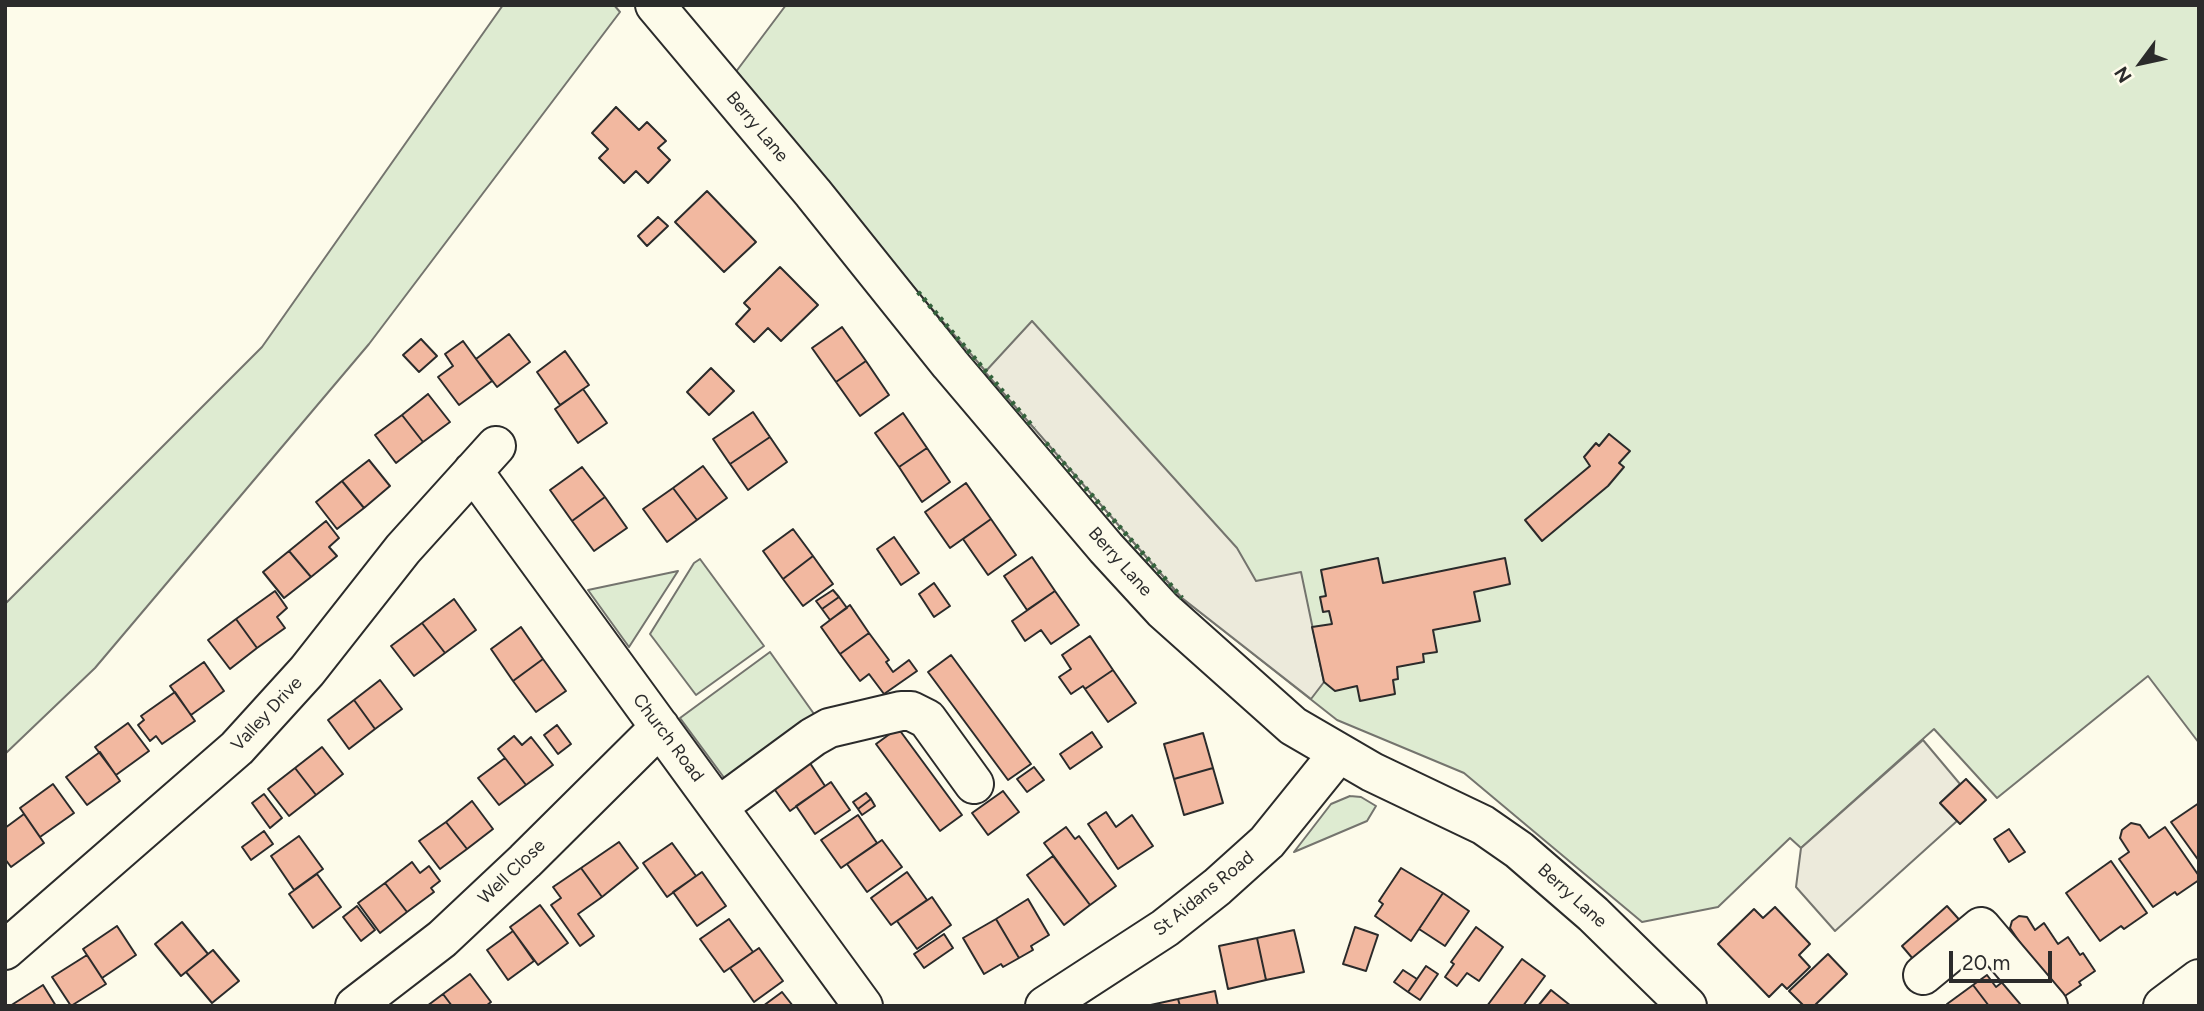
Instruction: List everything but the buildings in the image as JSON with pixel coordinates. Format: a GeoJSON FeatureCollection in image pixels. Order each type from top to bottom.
{"type":"FeatureCollection","features":[{"type":"Feature","properties":{"kind":"street","name":"Berry Lane"},"geometry":{"type":"LineString","coordinates":[[655,6],[813,193],[950,364],[1106,548],[1163,610],[1293,726],[1338,754],[1483,825],[1519,850],[1594,914],[1686,1006]]}},
{"type":"Feature","properties":{"kind":"street","name":"Church Road"},"geometry":{"type":"LineString","coordinates":[[485,459],[660,727],[863,1006]]}},
{"type":"Feature","properties":{"kind":"street","name":"Valley Drive"},"geometry":{"type":"LineString","coordinates":[[5,950],[237,748],[307,671],[403,549],[485,459]]}},
{"type":"Feature","properties":{"kind":"street"},"geometry":{"type":"LineString","coordinates":[[719,806],[829,728],[901,711],[911,711],[927,719],[974,784]]}},
{"type":"Feature","properties":{"kind":"street","name":"Well Close"},"geometry":{"type":"LineString","coordinates":[[355,1006],[442,939],[660,727]]}},
{"type":"Feature","properties":{"kind":"street","name":"St Aidans Road"},"geometry":{"type":"LineString","coordinates":[[1045,1006],[1165,928],[1217,887],[1267,842],[1338,754]]}},
{"type":"Feature","properties":{"kind":"street"},"geometry":{"type":"LineString","coordinates":[[1923,975],[1981,927],[2048,1006]]}},
{"type":"Feature","properties":{"kind":"street"},"geometry":{"type":"LineString","coordinates":[[2163,1006],[2199,979]]}},
{"type":"Feature","properties":{"kind":"green space"},"geometry":{"type":"Polygon","coordinates":[[[503,5],[614,5],[620,12],[369,344],[95,668],[5,754],[5,604],[262,347],[503,5]]]}},
{"type":"Feature","properties":{"kind":"green space"},"geometry":{"type":"Polygon","coordinates":[[[786,5],[2199,5],[2199,743],[2148,676],[1997,798],[1934,729],[1801,848],[1790,838],[1718,907],[1642,922],[1464,773],[1337,720],[1182,598],[943,322],[735,73],[786,5]]]}},
{"type":"Feature","properties":{"kind":"green space"},"geometry":{"type":"Polygon","coordinates":[[[700,559],[764,646],[696,695],[650,634],[694,563],[700,559]]]}},
{"type":"Feature","properties":{"kind":"green space"},"geometry":{"type":"Polygon","coordinates":[[[678,571],[629,647],[588,590],[678,571]]]}},
{"type":"Feature","properties":{"kind":"green space"},"geometry":{"type":"Polygon","coordinates":[[[770,652],[819,721],[725,779],[680,718],[770,652]]]}},
{"type":"Feature","properties":{"kind":"green space"},"geometry":{"type":"Polygon","coordinates":[[[1350,796],[1361,797],[1376,806],[1367,821],[1294,852],[1331,804],[1350,796]]]}},
{"type":"Feature","properties":{"kind":"shaded area"},"geometry":{"type":"Polygon","coordinates":[[[1032,321],[1237,548],[1256,581],[1301,572],[1324,682],[1311,699],[1182,598],[985,372],[1032,321]]]}},
{"type":"Feature","properties":{"kind":"shaded area"},"geometry":{"type":"Polygon","coordinates":[[[1923,740],[1960,784],[1940,803],[1957,821],[1835,931],[1796,887],[1801,848],[1923,740]]]}},
{"type":"Feature","properties":{"kind":"hedge"},"geometry":{"type":"LineString","coordinates":[[918,292],[1034,428]]}},
{"type":"Feature","properties":{"kind":"hedge"},"geometry":{"type":"LineString","coordinates":[[1046,443],[1182,598]]}}]}
